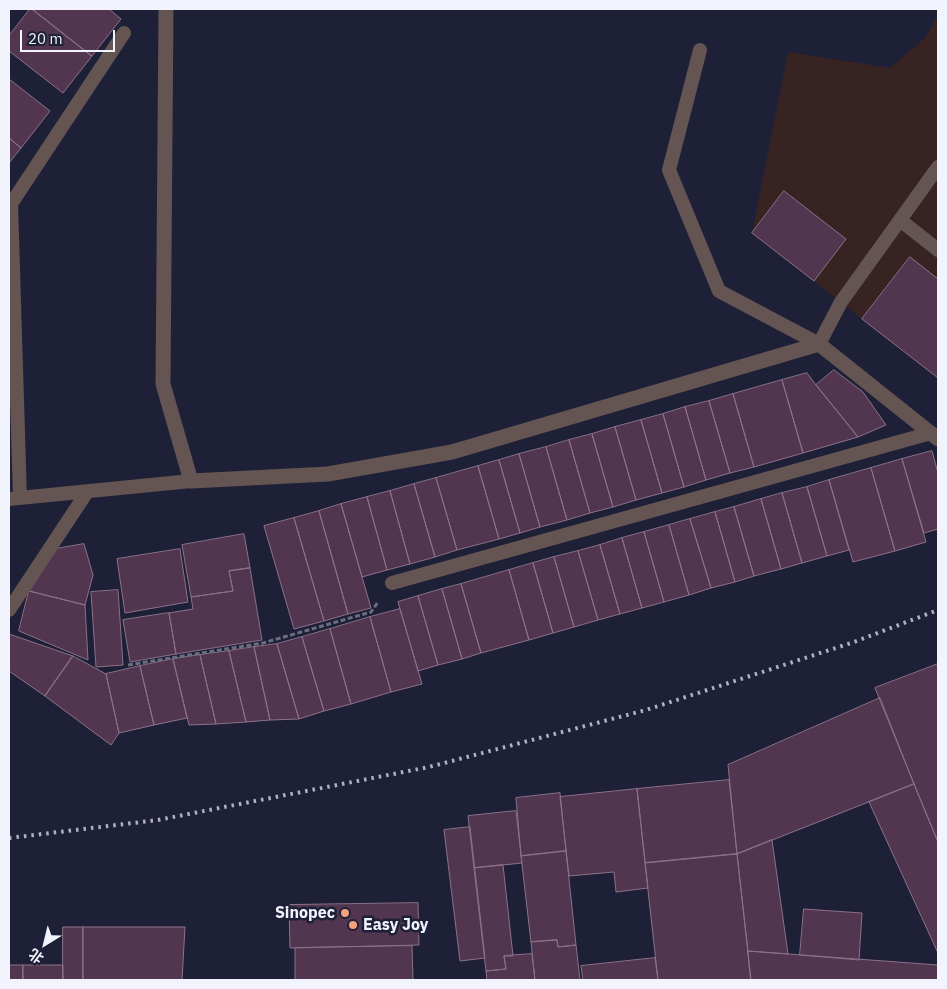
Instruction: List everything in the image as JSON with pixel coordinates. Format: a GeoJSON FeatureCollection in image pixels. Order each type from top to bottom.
{"type":"FeatureCollection","features":[{"type":"Feature","properties":{"kind":"street"},"geometry":{"type":"LineString","coordinates":[[166,9],[163,384],[191,482],[328,474],[452,452],[819,344],[935,436]]}},
{"type":"Feature","properties":{"kind":"lane"},"geometry":{"type":"LineString","coordinates":[[124,33],[11,204],[15,498],[191,482]]}},
{"type":"Feature","properties":{"kind":"lane"},"geometry":{"type":"LineString","coordinates":[[700,50],[670,170],[719,291],[819,344],[841,302],[938,167]]}},
{"type":"Feature","properties":{"kind":"lane"},"geometry":{"type":"LineString","coordinates":[[900,220],[938,250]]}},
{"type":"Feature","properties":{"kind":"lane"},"geometry":{"type":"LineString","coordinates":[[392,583],[935,436]]}},
{"type":"Feature","properties":{"kind":"lane"},"geometry":{"type":"LineString","coordinates":[[9,610],[87,492]]}},
{"type":"Feature","properties":{"kind":"path"},"geometry":{"type":"LineString","coordinates":[[128,665],[263,643],[371,612],[392,583]]}},
{"type":"Feature","properties":{"kind":"shaded area"},"geometry":{"type":"Polygon","coordinates":[[[938,16],[938,378],[752,233],[788,52],[890,68],[925,38],[938,16]]]}},
{"type":"Feature","properties":{"kind":"building"},"geometry":{"type":"Polygon","coordinates":[[[30,9],[92,56],[63,93],[9,51],[9,36],[30,9]]]}},
{"type":"Feature","properties":{"kind":"building"},"geometry":{"type":"Polygon","coordinates":[[[32,9],[109,9],[121,19],[92,56],[32,9]]]}},
{"type":"Feature","properties":{"kind":"building"},"geometry":{"type":"Polygon","coordinates":[[[9,79],[50,111],[21,148],[9,138],[9,79]]]}},
{"type":"Feature","properties":{"kind":"building"},"geometry":{"type":"Polygon","coordinates":[[[9,138],[21,148],[9,163],[9,138]]]}},
{"type":"Feature","properties":{"kind":"building"},"geometry":{"type":"Polygon","coordinates":[[[784,191],[846,239],[814,281],[752,233],[784,191]]]}},
{"type":"Feature","properties":{"kind":"building"},"geometry":{"type":"Polygon","coordinates":[[[910,257],[938,279],[938,378],[862,319],[910,257]]]}},
{"type":"Feature","properties":{"kind":"building"},"geometry":{"type":"Polygon","coordinates":[[[834,370],[863,392],[886,425],[858,437],[816,385],[834,370]]]}},
{"type":"Feature","properties":{"kind":"building"},"geometry":{"type":"Polygon","coordinates":[[[807,373],[858,437],[803,453],[782,380],[807,373]]]}},
{"type":"Feature","properties":{"kind":"building"},"geometry":{"type":"Polygon","coordinates":[[[782,380],[803,453],[754,467],[733,394],[782,380]]]}},
{"type":"Feature","properties":{"kind":"building"},"geometry":{"type":"Polygon","coordinates":[[[733,394],[754,467],[730,473],[709,401],[733,394]]]}},
{"type":"Feature","properties":{"kind":"building"},"geometry":{"type":"Polygon","coordinates":[[[709,401],[730,473],[706,480],[685,407],[709,401]]]}},
{"type":"Feature","properties":{"kind":"building"},"geometry":{"type":"Polygon","coordinates":[[[685,407],[706,480],[684,487],[663,414],[685,407]]]}},
{"type":"Feature","properties":{"kind":"building"},"geometry":{"type":"Polygon","coordinates":[[[663,414],[684,487],[662,493],[641,420],[663,414]]]}},
{"type":"Feature","properties":{"kind":"building"},"geometry":{"type":"Polygon","coordinates":[[[641,420],[662,493],[636,500],[615,427],[641,420]]]}},
{"type":"Feature","properties":{"kind":"building"},"geometry":{"type":"Polygon","coordinates":[[[615,427],[636,500],[613,507],[592,434],[615,427]]]}},
{"type":"Feature","properties":{"kind":"building"},"geometry":{"type":"Polygon","coordinates":[[[592,434],[613,507],[590,513],[569,440],[592,434]]]}},
{"type":"Feature","properties":{"kind":"building"},"geometry":{"type":"Polygon","coordinates":[[[569,440],[590,513],[567,520],[546,447],[569,440]]]}},
{"type":"Feature","properties":{"kind":"building"},"geometry":{"type":"Polygon","coordinates":[[[546,447],[567,520],[540,527],[519,454],[546,447]]]}},
{"type":"Feature","properties":{"kind":"building"},"geometry":{"type":"Polygon","coordinates":[[[932,451],[938,473],[938,529],[924,533],[902,459],[932,451]]]}},
{"type":"Feature","properties":{"kind":"building"},"geometry":{"type":"Polygon","coordinates":[[[519,454],[540,527],[520,533],[499,460],[519,454]]]}},
{"type":"Feature","properties":{"kind":"building"},"geometry":{"type":"Polygon","coordinates":[[[902,459],[926,542],[895,551],[871,468],[902,459]]]}},
{"type":"Feature","properties":{"kind":"building"},"geometry":{"type":"Polygon","coordinates":[[[499,460],[520,533],[499,539],[478,466],[499,460]]]}},
{"type":"Feature","properties":{"kind":"building"},"geometry":{"type":"Polygon","coordinates":[[[478,466],[499,539],[457,550],[436,478],[478,466]]]}},
{"type":"Feature","properties":{"kind":"building"},"geometry":{"type":"Polygon","coordinates":[[[871,468],[895,551],[853,562],[829,480],[871,468]]]}},
{"type":"Feature","properties":{"kind":"building"},"geometry":{"type":"Polygon","coordinates":[[[436,478],[457,550],[435,557],[414,484],[436,478]]]}},
{"type":"Feature","properties":{"kind":"building"},"geometry":{"type":"Polygon","coordinates":[[[829,480],[849,550],[827,556],[807,487],[829,480]]]}},
{"type":"Feature","properties":{"kind":"building"},"geometry":{"type":"Polygon","coordinates":[[[414,484],[435,557],[410,564],[390,491],[414,484]]]}},
{"type":"Feature","properties":{"kind":"building"},"geometry":{"type":"Polygon","coordinates":[[[807,487],[827,556],[802,563],[782,493],[807,487]]]}},
{"type":"Feature","properties":{"kind":"building"},"geometry":{"type":"Polygon","coordinates":[[[390,491],[410,564],[387,570],[367,497],[390,491]]]}},
{"type":"Feature","properties":{"kind":"building"},"geometry":{"type":"Polygon","coordinates":[[[782,493],[802,563],[781,569],[761,499],[782,493]]]}},
{"type":"Feature","properties":{"kind":"building"},"geometry":{"type":"Polygon","coordinates":[[[367,497],[387,570],[362,577],[341,504],[367,497]]]}},
{"type":"Feature","properties":{"kind":"building"},"geometry":{"type":"Polygon","coordinates":[[[761,499],[781,569],[754,576],[734,507],[761,499]]]}},
{"type":"Feature","properties":{"kind":"building"},"geometry":{"type":"Polygon","coordinates":[[[341,504],[371,608],[348,614],[319,511],[341,504]]]}},
{"type":"Feature","properties":{"kind":"building"},"geometry":{"type":"Polygon","coordinates":[[[734,507],[754,576],[735,582],[715,512],[734,507]]]}},
{"type":"Feature","properties":{"kind":"building"},"geometry":{"type":"Polygon","coordinates":[[[319,511],[348,614],[324,621],[294,518],[319,511]]]}},
{"type":"Feature","properties":{"kind":"building"},"geometry":{"type":"Polygon","coordinates":[[[715,512],[735,582],[711,588],[690,519],[715,512]]]}},
{"type":"Feature","properties":{"kind":"building"},"geometry":{"type":"Polygon","coordinates":[[[294,518],[324,621],[294,629],[264,526],[294,518]]]}},
{"type":"Feature","properties":{"kind":"building"},"geometry":{"type":"Polygon","coordinates":[[[690,519],[711,588],[689,595],[669,525],[690,519]]]}},
{"type":"Feature","properties":{"kind":"building"},"geometry":{"type":"Polygon","coordinates":[[[669,525],[689,595],[664,602],[644,532],[669,525]]]}},
{"type":"Feature","properties":{"kind":"building"},"geometry":{"type":"Polygon","coordinates":[[[644,532],[664,602],[642,608],[622,538],[644,532]]]}},
{"type":"Feature","properties":{"kind":"building"},"geometry":{"type":"Polygon","coordinates":[[[244,534],[250,568],[229,571],[233,591],[191,597],[182,545],[244,534]]]}},
{"type":"Feature","properties":{"kind":"building"},"geometry":{"type":"Polygon","coordinates":[[[622,538],[642,608],[620,614],[600,545],[622,538]]]}},
{"type":"Feature","properties":{"kind":"building"},"geometry":{"type":"Polygon","coordinates":[[[84,544],[93,575],[85,605],[29,591],[55,549],[84,544]]]}},
{"type":"Feature","properties":{"kind":"building"},"geometry":{"type":"Polygon","coordinates":[[[600,545],[620,614],[598,620],[578,551],[600,545]]]}},
{"type":"Feature","properties":{"kind":"building"},"geometry":{"type":"Polygon","coordinates":[[[180,549],[188,602],[125,613],[117,559],[180,549]]]}},
{"type":"Feature","properties":{"kind":"building"},"geometry":{"type":"Polygon","coordinates":[[[578,551],[598,620],[574,627],[554,557],[578,551]]]}},
{"type":"Feature","properties":{"kind":"building"},"geometry":{"type":"Polygon","coordinates":[[[554,557],[574,627],[553,633],[533,563],[554,557]]]}},
{"type":"Feature","properties":{"kind":"building"},"geometry":{"type":"Polygon","coordinates":[[[533,563],[553,633],[529,640],[509,570],[533,563]]]}},
{"type":"Feature","properties":{"kind":"building"},"geometry":{"type":"Polygon","coordinates":[[[250,568],[262,640],[176,654],[169,613],[193,609],[191,597],[233,591],[229,571],[250,568]]]}},
{"type":"Feature","properties":{"kind":"building"},"geometry":{"type":"Polygon","coordinates":[[[509,570],[529,640],[481,653],[461,584],[509,570]]]}},
{"type":"Feature","properties":{"kind":"building"},"geometry":{"type":"Polygon","coordinates":[[[461,584],[481,653],[462,659],[442,589],[461,584]]]}},
{"type":"Feature","properties":{"kind":"building"},"geometry":{"type":"Polygon","coordinates":[[[442,589],[462,659],[438,665],[418,596],[442,589]]]}},
{"type":"Feature","properties":{"kind":"building"},"geometry":{"type":"Polygon","coordinates":[[[118,590],[123,665],[96,667],[91,592],[118,590]]]}},
{"type":"Feature","properties":{"kind":"building"},"geometry":{"type":"Polygon","coordinates":[[[29,591],[85,605],[88,660],[19,631],[29,591]]]}},
{"type":"Feature","properties":{"kind":"building"},"geometry":{"type":"Polygon","coordinates":[[[418,596],[438,665],[418,671],[398,602],[418,596]]]}},
{"type":"Feature","properties":{"kind":"building"},"geometry":{"type":"Polygon","coordinates":[[[400,609],[422,684],[391,692],[370,617],[400,609]]]}},
{"type":"Feature","properties":{"kind":"building"},"geometry":{"type":"Polygon","coordinates":[[[169,613],[176,654],[130,662],[123,620],[169,613]]]}},
{"type":"Feature","properties":{"kind":"building"},"geometry":{"type":"Polygon","coordinates":[[[370,617],[391,692],[351,704],[330,629],[370,617]]]}},
{"type":"Feature","properties":{"kind":"building"},"geometry":{"type":"Polygon","coordinates":[[[330,629],[351,704],[324,711],[302,637],[330,629]]]}},
{"type":"Feature","properties":{"kind":"building"},"geometry":{"type":"Polygon","coordinates":[[[9,634],[73,656],[45,696],[9,671],[9,634]]]}},
{"type":"Feature","properties":{"kind":"building"},"geometry":{"type":"Polygon","coordinates":[[[302,637],[324,711],[299,719],[277,644],[302,637]]]}},
{"type":"Feature","properties":{"kind":"building"},"geometry":{"type":"Polygon","coordinates":[[[277,644],[299,719],[270,720],[254,647],[277,644]]]}},
{"type":"Feature","properties":{"kind":"building"},"geometry":{"type":"Polygon","coordinates":[[[254,647],[270,720],[246,722],[229,651],[254,647]]]}},
{"type":"Feature","properties":{"kind":"building"},"geometry":{"type":"Polygon","coordinates":[[[229,651],[246,722],[216,724],[200,655],[229,651]]]}},
{"type":"Feature","properties":{"kind":"building"},"geometry":{"type":"Polygon","coordinates":[[[200,655],[216,724],[189,725],[173,659],[200,655]]]}},
{"type":"Feature","properties":{"kind":"building"},"geometry":{"type":"Polygon","coordinates":[[[73,656],[106,674],[119,733],[111,745],[45,696],[73,656]]]}},
{"type":"Feature","properties":{"kind":"building"},"geometry":{"type":"Polygon","coordinates":[[[173,659],[187,718],[154,725],[140,666],[173,659]]]}},
{"type":"Feature","properties":{"kind":"building"},"geometry":{"type":"Polygon","coordinates":[[[938,664],[938,842],[875,688],[938,664]]]}},
{"type":"Feature","properties":{"kind":"building"},"geometry":{"type":"Polygon","coordinates":[[[140,666],[154,725],[119,733],[106,674],[140,666]]]}},
{"type":"Feature","properties":{"kind":"building"},"geometry":{"type":"Polygon","coordinates":[[[880,698],[914,784],[737,854],[728,765],[880,698]]]}},
{"type":"Feature","properties":{"kind":"building"},"geometry":{"type":"Polygon","coordinates":[[[729,780],[737,854],[645,863],[637,789],[729,780]]]}},
{"type":"Feature","properties":{"kind":"building"},"geometry":{"type":"Polygon","coordinates":[[[914,784],[938,842],[938,953],[869,802],[914,784]]]}},
{"type":"Feature","properties":{"kind":"building"},"geometry":{"type":"Polygon","coordinates":[[[637,789],[648,888],[616,892],[614,872],[569,876],[560,797],[637,789]]]}},
{"type":"Feature","properties":{"kind":"building"},"geometry":{"type":"Polygon","coordinates":[[[560,793],[566,851],[521,856],[516,798],[560,793]]]}},
{"type":"Feature","properties":{"kind":"building"},"geometry":{"type":"Polygon","coordinates":[[[516,811],[522,863],[474,868],[468,816],[516,811]]]}},
{"type":"Feature","properties":{"kind":"building"},"geometry":{"type":"Polygon","coordinates":[[[470,827],[485,958],[460,961],[444,830],[470,827]]]}},
{"type":"Feature","properties":{"kind":"building"},"geometry":{"type":"Polygon","coordinates":[[[772,840],[788,954],[748,951],[737,854],[772,840]]]}},
{"type":"Feature","properties":{"kind":"building"},"geometry":{"type":"Polygon","coordinates":[[[566,851],[576,945],[558,947],[557,940],[531,942],[521,856],[566,851]]]}},
{"type":"Feature","properties":{"kind":"building"},"geometry":{"type":"Polygon","coordinates":[[[737,854],[751,980],[658,980],[645,863],[737,854]]]}},
{"type":"Feature","properties":{"kind":"building"},"geometry":{"type":"Polygon","coordinates":[[[503,865],[513,956],[504,956],[506,969],[486,971],[474,868],[503,865]]]}},
{"type":"Feature","properties":{"kind":"building"},"geometry":{"type":"Polygon","coordinates":[[[418,903],[419,945],[290,948],[289,905],[418,903]]]}},
{"type":"Feature","properties":{"kind":"building"},"geometry":{"type":"Polygon","coordinates":[[[804,909],[862,913],[859,960],[800,955],[804,909]]]}},
{"type":"Feature","properties":{"kind":"building"},"geometry":{"type":"Polygon","coordinates":[[[63,927],[83,927],[83,980],[63,980],[63,927]]]}},
{"type":"Feature","properties":{"kind":"building"},"geometry":{"type":"Polygon","coordinates":[[[83,927],[185,927],[182,980],[83,980],[83,927]]]}},
{"type":"Feature","properties":{"kind":"building"},"geometry":{"type":"Polygon","coordinates":[[[557,940],[558,947],[576,945],[580,980],[535,980],[531,942],[557,940]]]}},
{"type":"Feature","properties":{"kind":"building"},"geometry":{"type":"Polygon","coordinates":[[[412,946],[413,980],[295,980],[295,948],[412,946]]]}},
{"type":"Feature","properties":{"kind":"building"},"geometry":{"type":"Polygon","coordinates":[[[748,951],[938,965],[938,980],[751,980],[748,951]]]}},
{"type":"Feature","properties":{"kind":"building"},"geometry":{"type":"Polygon","coordinates":[[[532,954],[535,980],[487,980],[486,971],[506,969],[504,956],[532,954]]]}},
{"type":"Feature","properties":{"kind":"building"},"geometry":{"type":"Polygon","coordinates":[[[655,958],[658,980],[583,980],[581,966],[655,958]]]}},
{"type":"Feature","properties":{"kind":"building"},"geometry":{"type":"Polygon","coordinates":[[[9,965],[23,965],[23,980],[9,980],[9,965]]]}},
{"type":"Feature","properties":{"kind":"building"},"geometry":{"type":"Polygon","coordinates":[[[23,965],[63,965],[63,980],[23,980],[23,965]]]}},
{"type":"Feature","properties":{"kind":"railway"},"geometry":{"type":"LineString","coordinates":[[9,838],[158,820],[429,767],[646,710],[854,642],[938,610]]}},
{"type":"Feature","properties":{"kind":"place","name":"Sinopec"},"geometry":{"type":"Point","coordinates":[345,913]}},
{"type":"Feature","properties":{"kind":"place","name":"Easy Joy"},"geometry":{"type":"Point","coordinates":[353,925]}}]}
